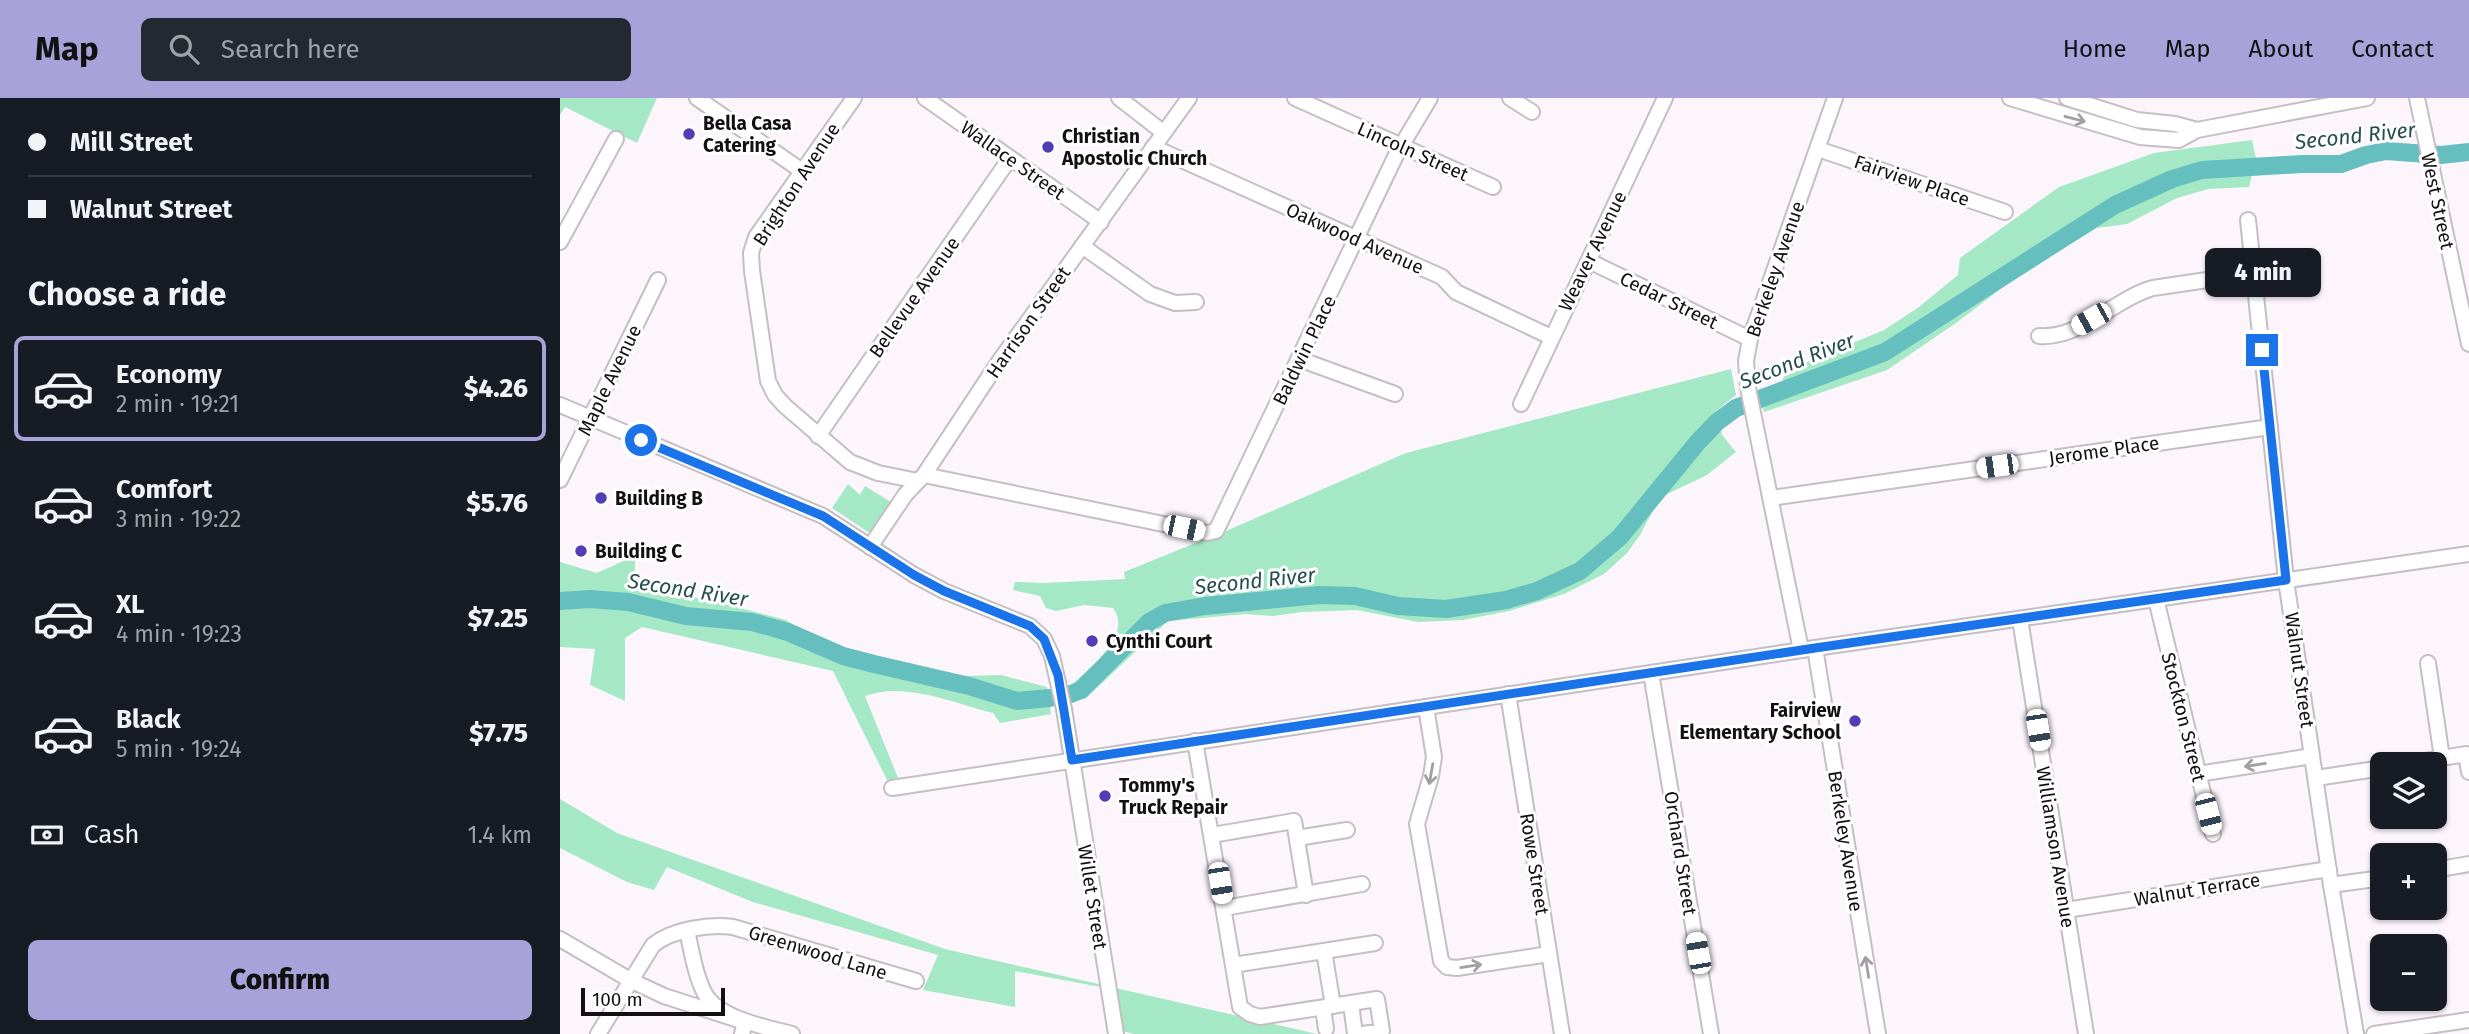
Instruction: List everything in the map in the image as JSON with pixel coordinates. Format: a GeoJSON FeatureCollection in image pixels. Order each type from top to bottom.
{"type":"FeatureCollection","features":[{"type":"Feature","properties":{"kind":"street"},"geometry":{"type":"LineString","coordinates":[[697,98],[802,171]]}},
{"type":"Feature","properties":{"kind":"street","name":"Brighton Avenue"},"geometry":{"type":"LineString","coordinates":[[854,98],[756,237],[751,253],[768,381],[780,401],[850,462],[864,469],[1138,519]]}},
{"type":"Feature","properties":{"kind":"street","name":"Wallace Street"},"geometry":{"type":"LineString","coordinates":[[925,98],[1101,222]]}},
{"type":"Feature","properties":{"kind":"street"},"geometry":{"type":"LineString","coordinates":[[1119,98],[1164,133]]}},
{"type":"Feature","properties":{"kind":"street","name":"Harrison Street"},"geometry":{"type":"LineString","coordinates":[[870,547],[1189,98]]}},
{"type":"Feature","properties":{"kind":"street","name":"Lincoln Street"},"geometry":{"type":"LineString","coordinates":[[1294,98],[1493,187]]}},
{"type":"Feature","properties":{"kind":"street","name":"Baldwin Place"},"geometry":{"type":"LineString","coordinates":[[1138,519],[1207,533],[1216,531],[1401,145],[1430,98]]}},
{"type":"Feature","properties":{"kind":"street"},"geometry":{"type":"LineString","coordinates":[[1510,98],[1532,112]]}},
{"type":"Feature","properties":{"kind":"street","name":"Weaver Avenue"},"geometry":{"type":"LineString","coordinates":[[1521,404],[1665,98]]}},
{"type":"Feature","properties":{"kind":"street","name":"Berkeley Avenue"},"geometry":{"type":"LineString","coordinates":[[1835,98],[1749,339],[1746,361],[1753,414],[1771,498],[1808,649],[1878,1034]]}},
{"type":"Feature","properties":{"kind":"street"},"geometry":{"type":"LineString","coordinates":[[2010,98],[2140,137],[2179,140],[2197,130],[2367,98]]}},
{"type":"Feature","properties":{"kind":"street"},"geometry":{"type":"LineString","coordinates":[[2067,98],[2137,120],[2175,124],[2197,130]]}},
{"type":"Feature","properties":{"kind":"street","name":"West Street"},"geometry":{"type":"LineString","coordinates":[[2417,98],[2466,319],[2469,344]]}},
{"type":"Feature","properties":{"kind":"street"},"geometry":{"type":"LineString","coordinates":[[560,242],[616,139]]}},
{"type":"Feature","properties":{"kind":"street","name":"Oakwood Avenue"},"geometry":{"type":"LineString","coordinates":[[1153,147],[1442,277],[1456,292],[1551,337]]}},
{"type":"Feature","properties":{"kind":"street","name":"Fairview Place"},"geometry":{"type":"LineString","coordinates":[[1818,149],[2006,212]]}},
{"type":"Feature","properties":{"kind":"street","name":"Bellevue Avenue"},"geometry":{"type":"LineString","coordinates":[[818,436],[1010,158]]}},
{"type":"Feature","properties":{"kind":"street","name":"Walnut Street"},"geometry":{"type":"LineString","coordinates":[[2248,220],[2286,580],[2356,1034]]}},
{"type":"Feature","properties":{"kind":"street"},"geometry":{"type":"LineString","coordinates":[[1082,246],[1150,294],[1175,303],[1196,302]]}},
{"type":"Feature","properties":{"kind":"street","name":"Cedar Street"},"geometry":{"type":"LineString","coordinates":[[1588,261],[1749,339]]}},
{"type":"Feature","properties":{"kind":"street"},"geometry":{"type":"LineString","coordinates":[[2039,336],[2067,332],[2153,288],[2254,273]]}},
{"type":"Feature","properties":{"kind":"street","name":"Maple Avenue"},"geometry":{"type":"LineString","coordinates":[[560,480],[658,280]]}},
{"type":"Feature","properties":{"kind":"street"},"geometry":{"type":"LineString","coordinates":[[1298,359],[1395,394]]}},
{"type":"Feature","properties":{"kind":"street","name":"Willet Street"},"geometry":{"type":"LineString","coordinates":[[560,405],[823,516],[914,575],[944,591],[1030,626],[1044,639],[1052,656],[1064,709],[1116,1034]]}},
{"type":"Feature","properties":{"kind":"street","name":"Jerome Place"},"geometry":{"type":"LineString","coordinates":[[1771,498],[2270,427]]}},
{"type":"Feature","properties":{"kind":"street"},"geometry":{"type":"LineString","coordinates":[[892,789],[1808,649],[2469,554]]}},
{"type":"Feature","properties":{"kind":"street","name":"Stockton Street"},"geometry":{"type":"LineString","coordinates":[[2156,599],[2213,834]]}},
{"type":"Feature","properties":{"kind":"street","name":"Williamson Avenue"},"geometry":{"type":"LineString","coordinates":[[2020,619],[2086,1034]]}},
{"type":"Feature","properties":{"kind":"street"},"geometry":{"type":"LineString","coordinates":[[2428,663],[2441,752]]}},
{"type":"Feature","properties":{"kind":"street","name":"Orchard Street"},"geometry":{"type":"LineString","coordinates":[[1651,673],[1711,1034]]}},
{"type":"Feature","properties":{"kind":"street","name":"Rowe Street"},"geometry":{"type":"LineString","coordinates":[[1508,694],[1562,1034]]}},
{"type":"Feature","properties":{"kind":"street"},"geometry":{"type":"LineString","coordinates":[[1426,707],[1434,757],[1417,824],[1441,961],[1447,967],[1457,968],[1549,954]]}},
{"type":"Feature","properties":{"kind":"street"},"geometry":{"type":"LineString","coordinates":[[1195,741],[1240,1007],[1260,1017],[1377,999],[1382,1031],[1363,1034]]}},
{"type":"Feature","properties":{"kind":"street"},"geometry":{"type":"LineString","coordinates":[[2447,757],[2466,754],[2469,772]]}},
{"type":"Feature","properties":{"kind":"street"},"geometry":{"type":"LineString","coordinates":[[2198,774],[2312,756]]}},
{"type":"Feature","properties":{"kind":"street"},"geometry":{"type":"LineString","coordinates":[[2316,778],[2370,770]]}},
{"type":"Feature","properties":{"kind":"street"},"geometry":{"type":"LineString","coordinates":[[1212,835],[1294,821],[1306,895]]}},
{"type":"Feature","properties":{"kind":"street"},"geometry":{"type":"LineString","coordinates":[[1297,838],[1347,830]]}},
{"type":"Feature","properties":{"kind":"street"},"geometry":{"type":"LineString","coordinates":[[2447,868],[2469,864]]}},
{"type":"Feature","properties":{"kind":"street","name":"Walnut Terrace"},"geometry":{"type":"LineString","coordinates":[[2066,909],[2329,869]]}},
{"type":"Feature","properties":{"kind":"street"},"geometry":{"type":"LineString","coordinates":[[2331,885],[2370,880]]}},
{"type":"Feature","properties":{"kind":"street"},"geometry":{"type":"LineString","coordinates":[[1223,908],[1362,884]]}},
{"type":"Feature","properties":{"kind":"street","name":"Greenwood Lane"},"geometry":{"type":"LineString","coordinates":[[687,931],[721,925],[733,927],[916,981]]}},
{"type":"Feature","properties":{"kind":"street"},"geometry":{"type":"LineString","coordinates":[[598,1034],[630,980],[657,942],[687,931],[697,975],[706,997],[743,1028]]}},
{"type":"Feature","properties":{"kind":"street"},"geometry":{"type":"LineString","coordinates":[[560,939],[630,980],[664,996],[743,1028],[792,1034]]}},
{"type":"Feature","properties":{"kind":"street"},"geometry":{"type":"LineString","coordinates":[[1233,965],[1376,943]]}},
{"type":"Feature","properties":{"kind":"street"},"geometry":{"type":"LineString","coordinates":[[1324,951],[1328,1007],[1326,1029]]}},
{"type":"Feature","properties":{"kind":"street"},"geometry":{"type":"LineString","coordinates":[[1350,1004],[1355,1034]]}},
{"type":"Feature","properties":{"kind":"street"},"geometry":{"type":"LineString","coordinates":[[2374,1034],[2469,1020]]}},
{"type":"Feature","properties":{"kind":"green space"},"geometry":{"type":"Polygon","coordinates":[[[560,98],[657,98],[637,143],[565,107],[560,115],[560,98]]]}},
{"type":"Feature","properties":{"kind":"green space"},"geometry":{"type":"Polygon","coordinates":[[[2252,140],[2256,159],[2249,187],[2208,189],[2177,198],[2127,224],[2097,228],[2019,275],[1956,323],[1887,370],[1764,412],[1760,390],[1782,382],[1786,371],[1884,330],[1919,307],[1958,275],[1960,258],[2059,187],[2154,153],[2252,140]]]}},
{"type":"Feature","properties":{"kind":"green space"},"geometry":{"type":"Polygon","coordinates":[[[1731,369],[1736,395],[1715,412],[1722,435],[1736,452],[1707,475],[1665,495],[1627,553],[1604,574],[1564,594],[1509,611],[1463,620],[1418,622],[1357,610],[1273,616],[1245,614],[1168,621],[1085,699],[1073,699],[1070,686],[1106,651],[1118,629],[1118,618],[1113,608],[1084,605],[1056,611],[1046,608],[1040,596],[1013,590],[1015,582],[1125,579],[1124,572],[1203,540],[1211,541],[1226,531],[1406,453],[1731,369]]]}},
{"type":"Feature","properties":{"kind":"green space"},"geometry":{"type":"Polygon","coordinates":[[[848,484],[860,495],[865,486],[891,502],[871,531],[868,532],[832,508],[848,484]]]}},
{"type":"Feature","properties":{"kind":"green space"},"geometry":{"type":"Polygon","coordinates":[[[628,559],[635,559],[635,585],[786,620],[807,634],[855,652],[897,663],[966,676],[1001,675],[1047,687],[1051,714],[1000,723],[993,713],[929,695],[896,691],[865,696],[898,778],[887,780],[833,671],[642,627],[625,638],[625,701],[590,685],[595,649],[560,647],[560,562],[597,573],[628,559]]]}},
{"type":"Feature","properties":{"kind":"green space"},"geometry":{"type":"Polygon","coordinates":[[[560,799],[617,833],[945,949],[1317,1034],[1134,1034],[1115,1029],[1101,987],[1015,971],[1015,1007],[923,990],[938,955],[753,902],[667,867],[654,890],[627,882],[560,848],[560,799]]]}},
{"type":"Feature","properties":{"kind":"waterway","name":"Second River"},"geometry":{"type":"LineString","coordinates":[[1071,694],[1081,690],[1149,622],[1165,613],[1205,606],[1319,595],[1355,596],[1398,606],[1446,609],[1506,600],[1537,591],[1580,571],[1620,537],[1697,443],[1717,422],[1736,408],[1885,352],[2115,205],[2172,179],[2202,170],[2341,164],[2386,151],[2441,155],[2469,152]]}},
{"type":"Feature","properties":{"kind":"waterway","name":"Second River"},"geometry":{"type":"LineString","coordinates":[[560,601],[590,599],[628,602],[686,616],[752,622],[788,632],[843,656],[969,686],[1017,701],[1050,698]]}},
{"type":"Feature","properties":{"kind":"place","name":"Bella Casa Catering"},"geometry":{"type":"Point","coordinates":[689,134]}},
{"type":"Feature","properties":{"kind":"place","name":"Christian Apostolic Church"},"geometry":{"type":"Point","coordinates":[1048,147]}},
{"type":"Feature","properties":{"kind":"place","name":"Building B"},"geometry":{"type":"Point","coordinates":[601,498]}},
{"type":"Feature","properties":{"kind":"place","name":"Building C"},"geometry":{"type":"Point","coordinates":[581,551]}},
{"type":"Feature","properties":{"kind":"place","name":"Cynthi Court"},"geometry":{"type":"Point","coordinates":[1092,641]}},
{"type":"Feature","properties":{"kind":"place","name":"Fairview Elementary School"},"geometry":{"type":"Point","coordinates":[1855,721]}},
{"type":"Feature","properties":{"kind":"place","name":"Tommy's Truck Repair"},"geometry":{"type":"Point","coordinates":[1105,796]}},
{"type":"Feature","properties":{"kind":"route"},"geometry":{"type":"LineString","coordinates":[[641,440],[823,516],[914,575],[944,591],[1030,626],[1044,639],[1058,675],[1072,760],[2286,580],[2262,350]]}}]}
